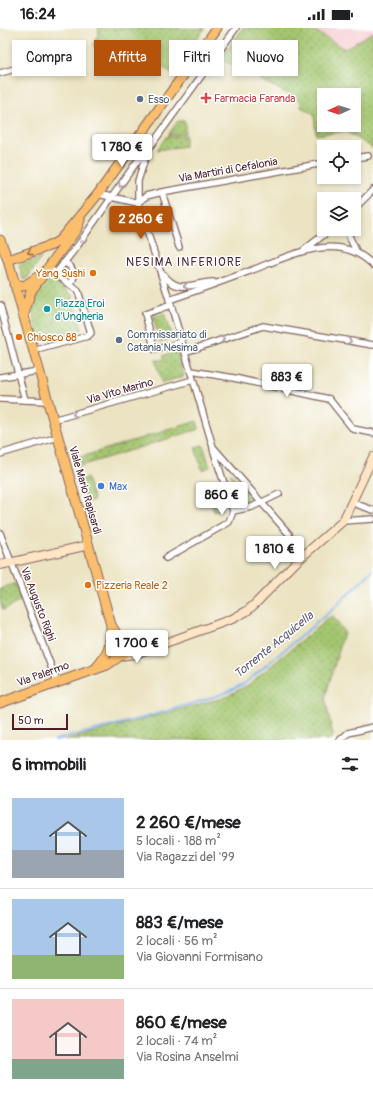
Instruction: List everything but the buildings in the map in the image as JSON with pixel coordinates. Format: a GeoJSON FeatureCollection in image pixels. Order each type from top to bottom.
{"type":"FeatureCollection","features":[{"type":"Feature","properties":{"kind":"main road"},"geometry":{"type":"LineString","coordinates":[[4,261],[52,245],[60,240],[98,194],[217,28]]}},
{"type":"Feature","properties":{"kind":"main road"},"geometry":{"type":"LineString","coordinates":[[24,318],[28,297],[49,272],[76,230],[83,214]]}},
{"type":"Feature","properties":{"kind":"main road","name":"Viale Mario Rapisardi"},"geometry":{"type":"LineString","coordinates":[[0,240],[4,261],[14,284],[112,625]]}},
{"type":"Feature","properties":{"kind":"main road"},"geometry":{"type":"LineString","coordinates":[[14,284],[25,286],[34,278],[49,272]]}},
{"type":"Feature","properties":{"kind":"main road"},"geometry":{"type":"LineString","coordinates":[[110,647],[112,654],[119,657],[135,654],[232,619],[247,611],[296,562],[343,521],[353,503],[373,457]]}},
{"type":"Feature","properties":{"kind":"main road"},"geometry":{"type":"LineString","coordinates":[[0,565],[89,546]]}},
{"type":"Feature","properties":{"kind":"main road"},"geometry":{"type":"LineString","coordinates":[[112,625],[123,643],[125,651],[119,657]]}},
{"type":"Feature","properties":{"kind":"main road"},"geometry":{"type":"LineString","coordinates":[[95,669],[108,654],[112,625]]}},
{"type":"Feature","properties":{"kind":"main road"},"geometry":{"type":"LineString","coordinates":[[110,647],[115,642],[123,643],[136,648],[149,649]]}},
{"type":"Feature","properties":{"kind":"main road","name":"Via Palermo"},"geometry":{"type":"LineString","coordinates":[[0,703],[107,665],[119,657]]}},
{"type":"Feature","properties":{"kind":"street"},"geometry":{"type":"LineString","coordinates":[[33,351],[88,336],[91,333],[78,291],[49,272],[63,263],[113,197],[138,160],[147,151],[236,28]]}},
{"type":"Feature","properties":{"kind":"street"},"geometry":{"type":"LineString","coordinates":[[0,73],[12,70]]}},
{"type":"Feature","properties":{"kind":"street"},"geometry":{"type":"LineString","coordinates":[[147,151],[138,181],[138,203],[160,269],[233,511],[226,525],[166,558]]}},
{"type":"Feature","properties":{"kind":"street"},"geometry":{"type":"LineString","coordinates":[[361,157],[368,156]]}},
{"type":"Feature","properties":{"kind":"street","name":"Via Martiri di Cefalonia"},"geometry":{"type":"LineString","coordinates":[[138,203],[146,196],[162,192],[317,164]]}},
{"type":"Feature","properties":{"kind":"street"},"geometry":{"type":"LineString","coordinates":[[361,203],[373,190]]}},
{"type":"Feature","properties":{"kind":"street"},"geometry":{"type":"LineString","coordinates":[[162,192],[179,247]]}},
{"type":"Feature","properties":{"kind":"street"},"geometry":{"type":"LineString","coordinates":[[98,194],[138,203]]}},
{"type":"Feature","properties":{"kind":"street"},"geometry":{"type":"LineString","coordinates":[[300,252],[322,236]]}},
{"type":"Feature","properties":{"kind":"street"},"geometry":{"type":"LineString","coordinates":[[350,236],[357,252],[373,265]]}},
{"type":"Feature","properties":{"kind":"street"},"geometry":{"type":"LineString","coordinates":[[182,342],[155,350],[145,314],[219,282],[300,252],[332,247],[357,252]]}},
{"type":"Feature","properties":{"kind":"street"},"geometry":{"type":"LineString","coordinates":[[63,263],[70,265],[72,268],[74,278],[69,284]]}},
{"type":"Feature","properties":{"kind":"street"},"geometry":{"type":"LineString","coordinates":[[160,269],[172,283],[183,287],[200,283],[219,282]]}},
{"type":"Feature","properties":{"kind":"street"},"geometry":{"type":"LineString","coordinates":[[0,306],[24,400]]}},
{"type":"Feature","properties":{"kind":"street"},"geometry":{"type":"LineString","coordinates":[[185,352],[263,326],[373,345]]}},
{"type":"Feature","properties":{"kind":"street"},"geometry":{"type":"LineString","coordinates":[[0,377],[39,371]]}},
{"type":"Feature","properties":{"kind":"street"},"geometry":{"type":"LineString","coordinates":[[190,371],[234,378],[330,399],[353,429],[373,433]]}},
{"type":"Feature","properties":{"kind":"street","name":"Via Vito Marino"},"geometry":{"type":"LineString","coordinates":[[53,420],[193,380]]}},
{"type":"Feature","properties":{"kind":"street"},"geometry":{"type":"LineString","coordinates":[[0,399],[48,401]]}},
{"type":"Feature","properties":{"kind":"street"},"geometry":{"type":"LineString","coordinates":[[0,454],[58,437]]}},
{"type":"Feature","properties":{"kind":"street"},"geometry":{"type":"LineString","coordinates":[[213,447],[289,534]]}},
{"type":"Feature","properties":{"kind":"street"},"geometry":{"type":"LineString","coordinates":[[233,511],[252,507],[279,494]]}},
{"type":"Feature","properties":{"kind":"street"},"geometry":{"type":"LineString","coordinates":[[353,503],[373,510]]}},
{"type":"Feature","properties":{"kind":"street"},"geometry":{"type":"LineString","coordinates":[[343,521],[373,519]]}},
{"type":"Feature","properties":{"kind":"street","name":"Via Augusto Righi"},"geometry":{"type":"LineString","coordinates":[[0,533],[57,682]]}},
{"type":"Feature","properties":{"kind":"street"},"geometry":{"type":"LineString","coordinates":[[340,740],[348,733],[373,727]]}},
{"type":"Feature","properties":{"kind":"shaded area"},"geometry":{"type":"Polygon","coordinates":[[[310,28],[373,28],[373,32],[345,49],[310,28]]]}},
{"type":"Feature","properties":{"kind":"green space"},"geometry":{"type":"Polygon","coordinates":[[[98,28],[205,28],[196,40],[169,40],[169,72],[161,66],[161,40],[95,40],[99,32],[98,28]]]}},
{"type":"Feature","properties":{"kind":"green space"},"geometry":{"type":"Polygon","coordinates":[[[243,28],[310,28],[345,49],[373,32],[373,148],[347,132],[361,132],[361,88],[317,88],[317,132],[338,132],[316,135],[314,114],[301,107],[301,101],[253,76],[298,76],[298,40],[234,40],[243,28]]]}},
{"type":"Feature","properties":{"kind":"green space"},"geometry":{"type":"Polygon","coordinates":[[[232,44],[232,65],[224,61],[224,55],[232,44]]]}},
{"type":"Feature","properties":{"kind":"green space"},"geometry":{"type":"Polygon","coordinates":[[[178,121],[185,121],[185,133],[168,135],[178,121]]]}},
{"type":"Feature","properties":{"kind":"green space"},"geometry":{"type":"Polygon","coordinates":[[[185,135],[185,146],[157,150],[166,137],[185,135]]]}},
{"type":"Feature","properties":{"kind":"green space"},"geometry":{"type":"Polygon","coordinates":[[[41,258],[26,280],[23,279],[19,265],[41,258]]]}},
{"type":"Feature","properties":{"kind":"green space"},"geometry":{"type":"Polygon","coordinates":[[[47,277],[50,277],[72,295],[82,329],[45,341],[40,340],[33,307],[37,294],[47,277]]]}},
{"type":"Feature","properties":{"kind":"green space"},"geometry":{"type":"Polygon","coordinates":[[[164,313],[172,338],[160,342],[153,317],[164,313]]]}},
{"type":"Feature","properties":{"kind":"green space"},"geometry":{"type":"Polygon","coordinates":[[[177,352],[184,376],[162,383],[155,360],[163,360],[164,355],[177,352]]]}},
{"type":"Feature","properties":{"kind":"green space"},"geometry":{"type":"Polygon","coordinates":[[[197,421],[199,429],[77,467],[74,459],[197,421]]]}},
{"type":"Feature","properties":{"kind":"green space"},"geometry":{"type":"Polygon","coordinates":[[[203,445],[210,467],[202,470],[195,447],[203,445]]]}},
{"type":"Feature","properties":{"kind":"green space"},"geometry":{"type":"Polygon","coordinates":[[[230,473],[256,501],[238,500],[230,473]]]}},
{"type":"Feature","properties":{"kind":"green space"},"geometry":{"type":"Polygon","coordinates":[[[87,478],[94,500],[86,502],[80,480],[87,478]]]}},
{"type":"Feature","properties":{"kind":"green space"},"geometry":{"type":"Polygon","coordinates":[[[215,487],[222,510],[214,512],[207,489],[215,487]]]}},
{"type":"Feature","properties":{"kind":"green space"},"geometry":{"type":"Polygon","coordinates":[[[15,583],[21,601],[3,610],[0,601],[0,589],[15,583]]]}},
{"type":"Feature","properties":{"kind":"green space"},"geometry":{"type":"Polygon","coordinates":[[[331,616],[344,632],[325,698],[333,735],[332,740],[65,740],[223,698],[248,685],[331,616]]]}},
{"type":"Feature","properties":{"kind":"waterway","name":"Torrente Acquicella"},"geometry":{"type":"LineString","coordinates":[[55,740],[139,719],[204,700],[225,693],[245,683],[333,609],[373,570]]}},
{"type":"Feature","properties":{"kind":"place","name":"Farmacia Faranda"},"geometry":{"type":"Point","coordinates":[206,98]}},
{"type":"Feature","properties":{"kind":"place","name":"Esso"},"geometry":{"type":"Point","coordinates":[140,99]}},
{"type":"Feature","properties":{"kind":"place","name":"Yang Sushi"},"geometry":{"type":"Point","coordinates":[93,273]}},
{"type":"Feature","properties":{"kind":"place","name":"Piazza Eroi d'Ungheria"},"geometry":{"type":"Point","coordinates":[47,309]}},
{"type":"Feature","properties":{"kind":"place","name":"Chiosco 88"},"geometry":{"type":"Point","coordinates":[19,337]}},
{"type":"Feature","properties":{"kind":"place","name":"Commissariato di Catania Nesima"},"geometry":{"type":"Point","coordinates":[119,340]}},
{"type":"Feature","properties":{"kind":"place","name":"Max"},"geometry":{"type":"Point","coordinates":[101,486]}},
{"type":"Feature","properties":{"kind":"place","name":"Pizzeria Reale 2"},"geometry":{"type":"Point","coordinates":[88,585]}},
{"type":"Feature","properties":{"kind":"district","name":"NESIMA INFERIORE"},"geometry":{"type":"Point","coordinates":[184,262]}}]}
